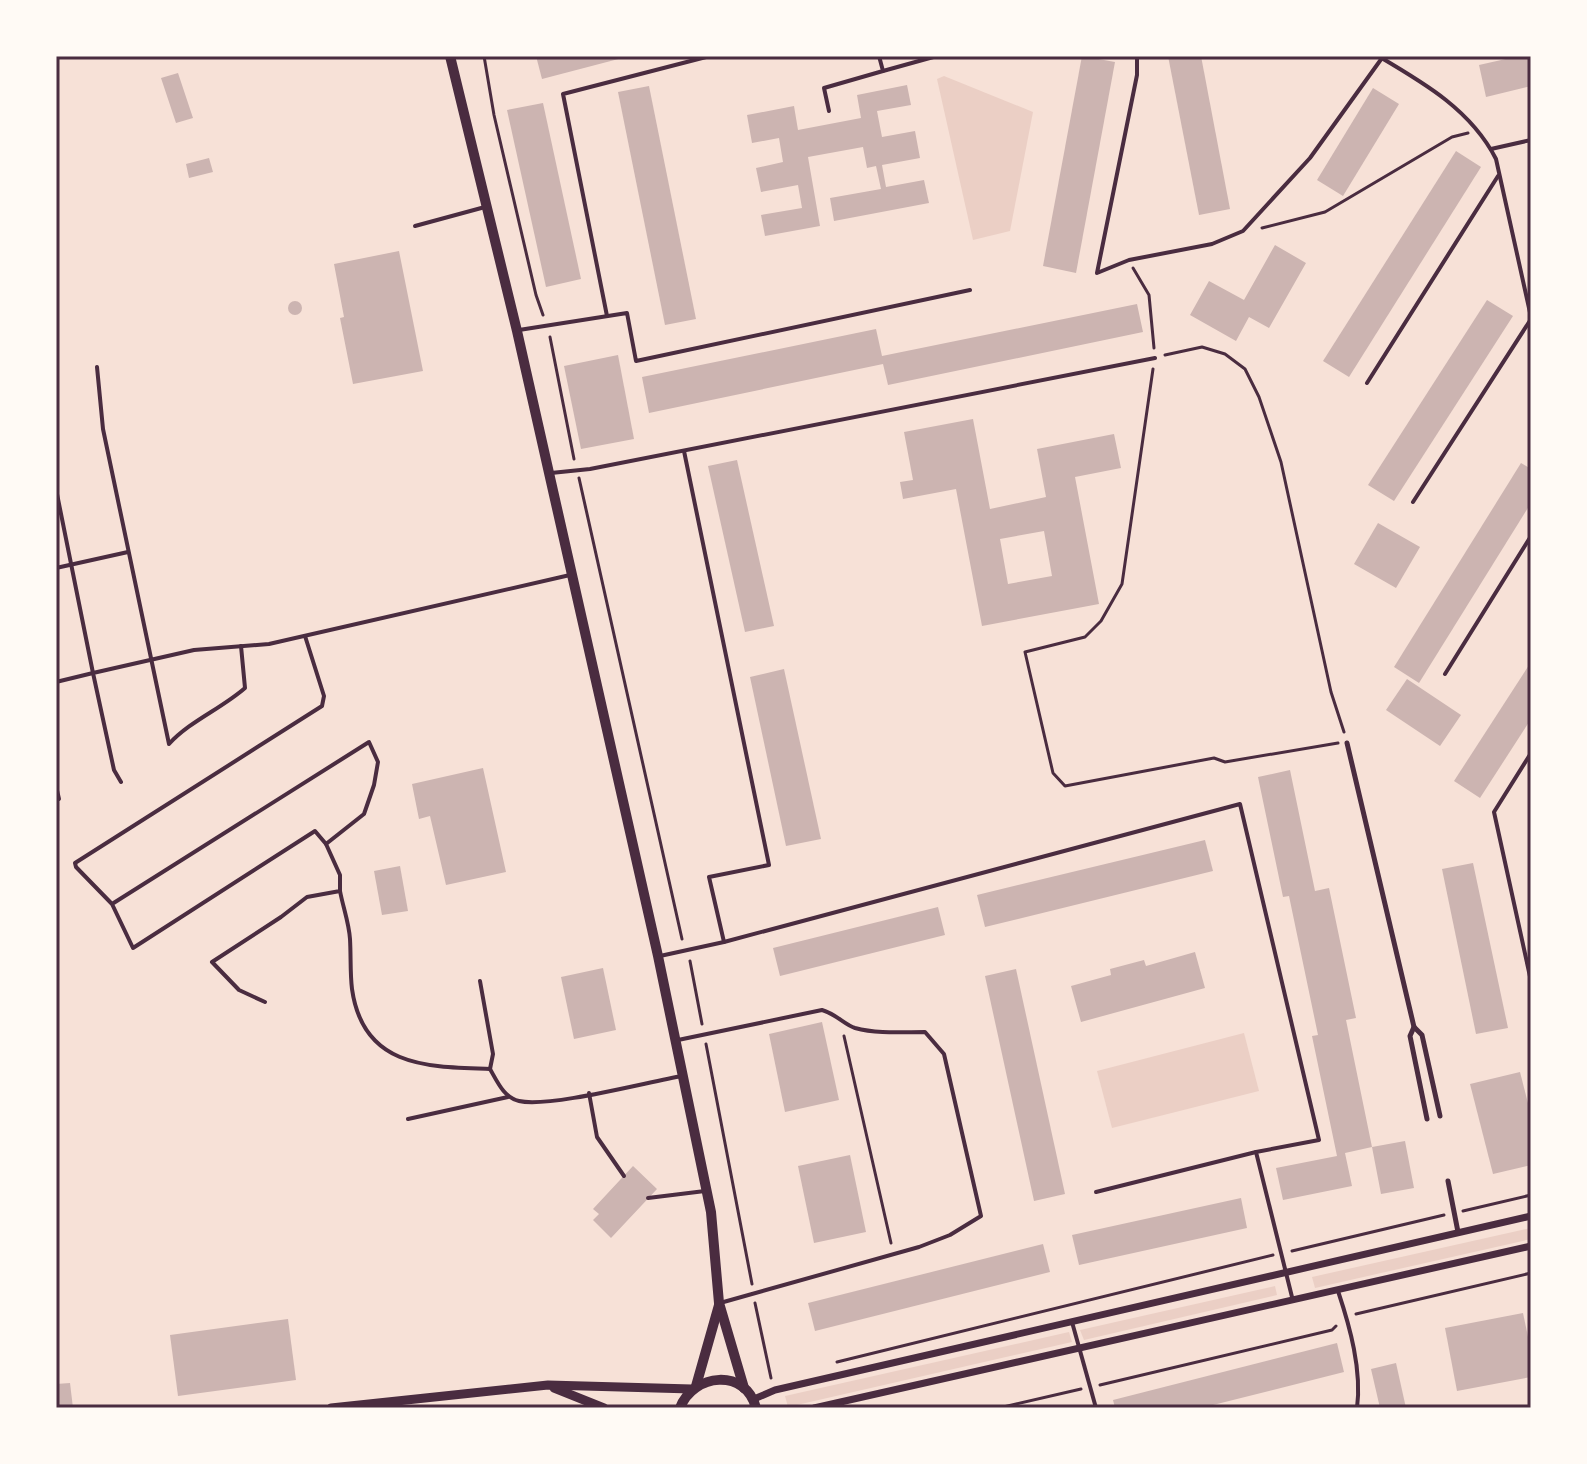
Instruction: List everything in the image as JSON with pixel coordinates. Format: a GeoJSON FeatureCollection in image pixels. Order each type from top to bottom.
{"type":"FeatureCollection","features":[{"type":"Feature","properties":{"kind":"main road"},"geometry":{"type":"LineString","coordinates":[[450,56],[517,331],[684,1075],[707,1190],[719,1303],[744,1388],[755,1404]]}},
{"type":"Feature","properties":{"kind":"main road"},"geometry":{"type":"LineString","coordinates":[[680,1408],[694,1387],[719,1303]]}},
{"type":"Feature","properties":{"kind":"main road"},"geometry":{"type":"LineString","coordinates":[[694,1387],[716,1379],[731,1381],[744,1388]]}},
{"type":"Feature","properties":{"kind":"street"},"geometry":{"type":"LineString","coordinates":[[1347,743],[1414,1027],[1422,1035],[1440,1116]]}},
{"type":"Feature","properties":{"kind":"street"},"geometry":{"type":"LineString","coordinates":[[1414,1027],[1410,1036],[1427,1119]]}},
{"type":"Feature","properties":{"kind":"street"},"geometry":{"type":"LineString","coordinates":[[1448,1181],[1458,1232]]}},
{"type":"Feature","properties":{"kind":"street"},"geometry":{"type":"LineString","coordinates":[[755,1404],[775,1390],[1531,1216]]}},
{"type":"Feature","properties":{"kind":"street"},"geometry":{"type":"LineString","coordinates":[[814,1408],[1531,1246]]}},
{"type":"Feature","properties":{"kind":"street"},"geometry":{"type":"LineString","coordinates":[[331,1408],[548,1385],[694,1387]]}},
{"type":"Feature","properties":{"kind":"street"},"geometry":{"type":"LineString","coordinates":[[548,1385],[604,1408]]}},
{"type":"Feature","properties":{"kind":"lane"},"geometry":{"type":"LineString","coordinates":[[607,316],[563,94],[710,56]]}},
{"type":"Feature","properties":{"kind":"lane"},"geometry":{"type":"LineString","coordinates":[[879,56],[883,71]]}},
{"type":"Feature","properties":{"kind":"lane"},"geometry":{"type":"LineString","coordinates":[[829,111],[824,88],[937,56]]}},
{"type":"Feature","properties":{"kind":"lane"},"geometry":{"type":"LineString","coordinates":[[1137,56],[1137,75],[1097,273],[1129,260],[1212,244],[1243,231],[1310,158],[1380,57],[1437,91],[1478,131],[1491,149],[1531,318],[1413,502]]}},
{"type":"Feature","properties":{"kind":"lane"},"geometry":{"type":"LineString","coordinates":[[1491,149],[1531,140]]}},
{"type":"Feature","properties":{"kind":"lane"},"geometry":{"type":"LineString","coordinates":[[1367,383],[1499,174]]}},
{"type":"Feature","properties":{"kind":"lane"},"geometry":{"type":"LineString","coordinates":[[415,226],[487,206]]}},
{"type":"Feature","properties":{"kind":"lane"},"geometry":{"type":"LineString","coordinates":[[517,331],[627,313],[636,361],[970,290]]}},
{"type":"Feature","properties":{"kind":"lane"},"geometry":{"type":"LineString","coordinates":[[548,473],[684,451],[1155,358]]}},
{"type":"Feature","properties":{"kind":"lane"},"geometry":{"type":"LineString","coordinates":[[97,367],[103,429],[169,744],[183,729],[228,703],[245,688],[241,646]]}},
{"type":"Feature","properties":{"kind":"lane"},"geometry":{"type":"LineString","coordinates":[[684,451],[769,865],[709,877],[724,942]]}},
{"type":"Feature","properties":{"kind":"lane"},"geometry":{"type":"LineString","coordinates":[[56,489],[114,770],[121,782]]}},
{"type":"Feature","properties":{"kind":"lane"},"geometry":{"type":"LineString","coordinates":[[1445,674],[1531,536]]}},
{"type":"Feature","properties":{"kind":"lane"},"geometry":{"type":"LineString","coordinates":[[56,568],[128,552]]}},
{"type":"Feature","properties":{"kind":"lane"},"geometry":{"type":"LineString","coordinates":[[56,682],[194,650],[269,644],[570,575]]}},
{"type":"Feature","properties":{"kind":"lane"},"geometry":{"type":"LineString","coordinates":[[305,636],[324,696],[322,706],[75,863],[112,904],[133,948],[315,831],[326,844],[340,875],[340,891],[350,935],[352,990],[363,1027],[381,1048],[403,1059],[446,1068],[490,1069]]}},
{"type":"Feature","properties":{"kind":"lane"},"geometry":{"type":"LineString","coordinates":[[112,904],[369,742],[378,762],[364,814],[326,844]]}},
{"type":"Feature","properties":{"kind":"lane"},"geometry":{"type":"LineString","coordinates":[[1531,753],[1494,812],[1531,981]]}},
{"type":"Feature","properties":{"kind":"lane"},"geometry":{"type":"LineString","coordinates":[[56,786],[59,799],[56,798]]}},
{"type":"Feature","properties":{"kind":"lane"},"geometry":{"type":"LineString","coordinates":[[658,956],[724,942],[1240,804],[1319,1140],[1256,1152],[1096,1192]]}},
{"type":"Feature","properties":{"kind":"lane"},"geometry":{"type":"LineString","coordinates":[[265,1002],[239,990],[212,962],[307,897],[340,891]]}},
{"type":"Feature","properties":{"kind":"lane"},"geometry":{"type":"LineString","coordinates":[[480,981],[493,1054],[490,1069],[509,1097],[519,1101],[553,1100],[684,1075]]}},
{"type":"Feature","properties":{"kind":"lane"},"geometry":{"type":"LineString","coordinates":[[676,1040],[822,1010],[840,1017],[851,1027],[887,1032],[925,1032],[944,1054],[981,1216],[950,1235],[894,1254],[719,1303]]}},
{"type":"Feature","properties":{"kind":"lane"},"geometry":{"type":"LineString","coordinates":[[589,1093],[597,1137],[624,1176]]}},
{"type":"Feature","properties":{"kind":"lane"},"geometry":{"type":"LineString","coordinates":[[408,1119],[509,1097]]}},
{"type":"Feature","properties":{"kind":"lane"},"geometry":{"type":"LineString","coordinates":[[1256,1152],[1293,1301]]}},
{"type":"Feature","properties":{"kind":"lane"},"geometry":{"type":"LineString","coordinates":[[648,1198],[707,1190]]}},
{"type":"Feature","properties":{"kind":"lane"},"geometry":{"type":"LineString","coordinates":[[1338,1291],[1347,1317],[1360,1389],[1357,1408]]}},
{"type":"Feature","properties":{"kind":"lane"},"geometry":{"type":"LineString","coordinates":[[1072,1322],[1096,1408]]}},
{"type":"Feature","properties":{"kind":"path"},"geometry":{"type":"LineString","coordinates":[[484,56],[494,115],[536,295],[547,326],[679,933],[688,950],[775,1390]]}},
{"type":"Feature","properties":{"kind":"path"},"geometry":{"type":"LineString","coordinates":[[1243,231],[1325,212],[1452,137],[1478,131]]}},
{"type":"Feature","properties":{"kind":"path"},"geometry":{"type":"LineString","coordinates":[[1129,260],[1149,295],[1155,358],[1122,584],[1101,621],[1085,637],[1025,652],[1053,773],[1065,786],[1214,758],[1225,762],[1329,743],[1347,743],[1331,692],[1281,462],[1259,397],[1245,369],[1225,354],[1202,347],[1155,358]]}},
{"type":"Feature","properties":{"kind":"path"},"geometry":{"type":"LineString","coordinates":[[840,1017],[894,1254]]}},
{"type":"Feature","properties":{"kind":"path"},"geometry":{"type":"LineString","coordinates":[[833,1363],[1531,1195]]}},
{"type":"Feature","properties":{"kind":"path"},"geometry":{"type":"LineString","coordinates":[[999,1408],[1332,1330],[1347,1317],[1531,1273]]}},
{"type":"Feature","properties":{"kind":"shaded area"},"geometry":{"type":"Polygon","coordinates":[[[944,76],[1033,112],[1010,231],[973,240],[937,79],[944,76]]]}},
{"type":"Feature","properties":{"kind":"shaded area"},"geometry":{"type":"Polygon","coordinates":[[[1244,1033],[1259,1091],[1112,1128],[1097,1071],[1244,1033]]]}},
{"type":"Feature","properties":{"kind":"shaded area"},"geometry":{"type":"Polygon","coordinates":[[[1531,1228],[1531,1239],[1315,1288],[1312,1277],[1531,1228]]]}},
{"type":"Feature","properties":{"kind":"shaded area"},"geometry":{"type":"Polygon","coordinates":[[[1275,1286],[1277,1295],[1084,1340],[1080,1330],[1275,1286]]]}},
{"type":"Feature","properties":{"kind":"shaded area"},"geometry":{"type":"Polygon","coordinates":[[[1069,1332],[1072,1342],[788,1407],[785,1396],[1069,1332]]]}},
{"type":"Feature","properties":{"kind":"building"},"geometry":{"type":"Polygon","coordinates":[[[536,56],[626,56],[626,57],[542,79],[536,56]]]}},
{"type":"Feature","properties":{"kind":"building"},"geometry":{"type":"Polygon","coordinates":[[[1082,56],[1115,62],[1076,273],[1043,266],[1082,56]]]}},
{"type":"Feature","properties":{"kind":"building"},"geometry":{"type":"Polygon","coordinates":[[[1168,56],[1201,56],[1230,209],[1199,215],[1168,56]]]}},
{"type":"Feature","properties":{"kind":"building"},"geometry":{"type":"Polygon","coordinates":[[[1531,56],[1531,86],[1486,97],[1479,65],[1531,56]]]}},
{"type":"Feature","properties":{"kind":"building"},"geometry":{"type":"Polygon","coordinates":[[[178,73],[193,118],[176,123],[161,78],[178,73]]]}},
{"type":"Feature","properties":{"kind":"building"},"geometry":{"type":"Polygon","coordinates":[[[907,85],[911,105],[877,111],[882,137],[915,131],[920,158],[882,165],[886,187],[924,180],[929,203],[834,221],[830,198],[881,189],[876,166],[867,168],[863,147],[808,157],[820,226],[765,236],[761,215],[802,208],[798,185],[761,192],[756,168],[783,162],[779,138],[752,143],[747,115],[794,106],[798,130],[861,118],[857,95],[907,85]]]}},
{"type":"Feature","properties":{"kind":"building"},"geometry":{"type":"Polygon","coordinates":[[[649,86],[696,319],[665,325],[618,92],[649,86]]]}},
{"type":"Feature","properties":{"kind":"building"},"geometry":{"type":"Polygon","coordinates":[[[1373,88],[1399,104],[1343,196],[1317,180],[1373,88]]]}},
{"type":"Feature","properties":{"kind":"building"},"geometry":{"type":"Polygon","coordinates":[[[543,103],[581,279],[546,287],[507,110],[543,103]]]}},
{"type":"Feature","properties":{"kind":"building"},"geometry":{"type":"Polygon","coordinates":[[[1456,151],[1481,167],[1349,377],[1323,361],[1456,151]]]}},
{"type":"Feature","properties":{"kind":"building"},"geometry":{"type":"Polygon","coordinates":[[[209,158],[213,172],[189,178],[186,164],[209,158]]]}},
{"type":"Feature","properties":{"kind":"building"},"geometry":{"type":"Polygon","coordinates":[[[1275,245],[1306,263],[1269,328],[1249,317],[1236,341],[1190,315],[1209,281],[1244,300],[1275,245]]]}},
{"type":"Feature","properties":{"kind":"building"},"geometry":{"type":"Polygon","coordinates":[[[399,251],[423,371],[353,384],[340,318],[344,317],[334,264],[399,251]]]}},
{"type":"Feature","properties":{"kind":"building"},"geometry":{"type":"Polygon","coordinates":[[[1487,300],[1513,316],[1394,501],[1368,485],[1487,300]]]}},
{"type":"Feature","properties":{"kind":"building"},"geometry":{"type":"Polygon","coordinates":[[[295,301],[302,308],[295,315],[288,308],[295,301]]]}},
{"type":"Feature","properties":{"kind":"building"},"geometry":{"type":"Polygon","coordinates":[[[1137,304],[1143,332],[888,385],[883,364],[649,413],[642,377],[876,329],[882,356],[1137,304]]]}},
{"type":"Feature","properties":{"kind":"building"},"geometry":{"type":"Polygon","coordinates":[[[618,355],[634,439],[581,449],[564,366],[618,355]]]}},
{"type":"Feature","properties":{"kind":"building"},"geometry":{"type":"Polygon","coordinates":[[[973,419],[990,509],[1046,497],[1037,449],[1114,434],[1121,468],[1075,477],[1099,604],[982,626],[956,489],[903,499],[900,482],[913,480],[904,432],[973,419]],[[1044,531],[1000,539],[1008,584],[1052,576],[1044,531]]]}},
{"type":"Feature","properties":{"kind":"building"},"geometry":{"type":"Polygon","coordinates":[[[737,460],[774,626],[745,632],[708,466],[737,460]]]}},
{"type":"Feature","properties":{"kind":"building"},"geometry":{"type":"Polygon","coordinates":[[[1521,463],[1531,469],[1531,503],[1419,683],[1394,667],[1521,463]]]}},
{"type":"Feature","properties":{"kind":"building"},"geometry":{"type":"Polygon","coordinates":[[[1378,523],[1420,547],[1396,588],[1354,564],[1378,523]]]}},
{"type":"Feature","properties":{"kind":"building"},"geometry":{"type":"Polygon","coordinates":[[[1531,662],[1531,719],[1480,798],[1454,781],[1531,662]]]}},
{"type":"Feature","properties":{"kind":"building"},"geometry":{"type":"Polygon","coordinates":[[[784,669],[821,839],[786,846],[750,677],[784,669]]]}},
{"type":"Feature","properties":{"kind":"building"},"geometry":{"type":"Polygon","coordinates":[[[1407,679],[1461,715],[1440,746],[1386,710],[1407,679]]]}},
{"type":"Feature","properties":{"kind":"building"},"geometry":{"type":"Polygon","coordinates":[[[483,768],[506,872],[446,885],[430,816],[419,819],[412,784],[483,768]]]}},
{"type":"Feature","properties":{"kind":"building"},"geometry":{"type":"Polygon","coordinates":[[[1290,770],[1315,891],[1329,888],[1356,1018],[1346,1020],[1372,1147],[1345,1153],[1352,1186],[1283,1200],[1276,1168],[1337,1156],[1312,1036],[1318,1035],[1289,896],[1283,897],[1258,777],[1290,770]]]}},
{"type":"Feature","properties":{"kind":"building"},"geometry":{"type":"Polygon","coordinates":[[[1205,840],[1213,871],[985,927],[977,895],[1205,840]]]}},
{"type":"Feature","properties":{"kind":"building"},"geometry":{"type":"Polygon","coordinates":[[[1473,863],[1508,1028],[1476,1034],[1442,869],[1473,863]]]}},
{"type":"Feature","properties":{"kind":"building"},"geometry":{"type":"Polygon","coordinates":[[[400,866],[408,911],[382,915],[374,871],[400,866]]]}},
{"type":"Feature","properties":{"kind":"building"},"geometry":{"type":"Polygon","coordinates":[[[938,907],[945,935],[780,976],[773,948],[938,907]]]}},
{"type":"Feature","properties":{"kind":"building"},"geometry":{"type":"Polygon","coordinates":[[[1195,952],[1205,988],[1081,1022],[1071,986],[1111,975],[1110,969],[1144,960],[1146,966],[1195,952]]]}},
{"type":"Feature","properties":{"kind":"building"},"geometry":{"type":"Polygon","coordinates":[[[603,968],[616,1030],[574,1039],[561,977],[603,968]]]}},
{"type":"Feature","properties":{"kind":"building"},"geometry":{"type":"Polygon","coordinates":[[[1016,969],[1065,1194],[1034,1201],[985,976],[1016,969]]]}},
{"type":"Feature","properties":{"kind":"building"},"geometry":{"type":"Polygon","coordinates":[[[822,1022],[839,1100],[785,1112],[769,1034],[822,1022]]]}},
{"type":"Feature","properties":{"kind":"building"},"geometry":{"type":"Polygon","coordinates":[[[1520,1072],[1531,1115],[1531,1165],[1493,1174],[1470,1084],[1520,1072]]]}},
{"type":"Feature","properties":{"kind":"building"},"geometry":{"type":"Polygon","coordinates":[[[1405,1141],[1414,1188],[1381,1194],[1372,1147],[1405,1141]]]}},
{"type":"Feature","properties":{"kind":"building"},"geometry":{"type":"Polygon","coordinates":[[[850,1155],[866,1232],[814,1243],[798,1166],[850,1155]]]}},
{"type":"Feature","properties":{"kind":"building"},"geometry":{"type":"Polygon","coordinates":[[[633,1166],[657,1189],[611,1238],[593,1220],[599,1214],[593,1209],[633,1166]]]}},
{"type":"Feature","properties":{"kind":"building"},"geometry":{"type":"Polygon","coordinates":[[[1241,1198],[1247,1228],[1079,1265],[1072,1235],[1241,1198]]]}},
{"type":"Feature","properties":{"kind":"building"},"geometry":{"type":"Polygon","coordinates":[[[1043,1244],[1050,1272],[815,1331],[808,1303],[1043,1244]]]}},
{"type":"Feature","properties":{"kind":"building"},"geometry":{"type":"Polygon","coordinates":[[[1523,1313],[1531,1351],[1531,1377],[1457,1391],[1445,1328],[1523,1313]]]}},
{"type":"Feature","properties":{"kind":"building"},"geometry":{"type":"Polygon","coordinates":[[[288,1319],[296,1380],[178,1396],[170,1335],[288,1319]]]}},
{"type":"Feature","properties":{"kind":"building"},"geometry":{"type":"Polygon","coordinates":[[[1337,1343],[1344,1372],[1201,1408],[1115,1408],[1113,1400],[1337,1343]]]}},
{"type":"Feature","properties":{"kind":"building"},"geometry":{"type":"Polygon","coordinates":[[[1396,1363],[1406,1408],[1380,1408],[1371,1369],[1396,1363]]]}},
{"type":"Feature","properties":{"kind":"building"},"geometry":{"type":"Polygon","coordinates":[[[70,1383],[73,1408],[56,1408],[56,1384],[70,1383]]]}}]}
